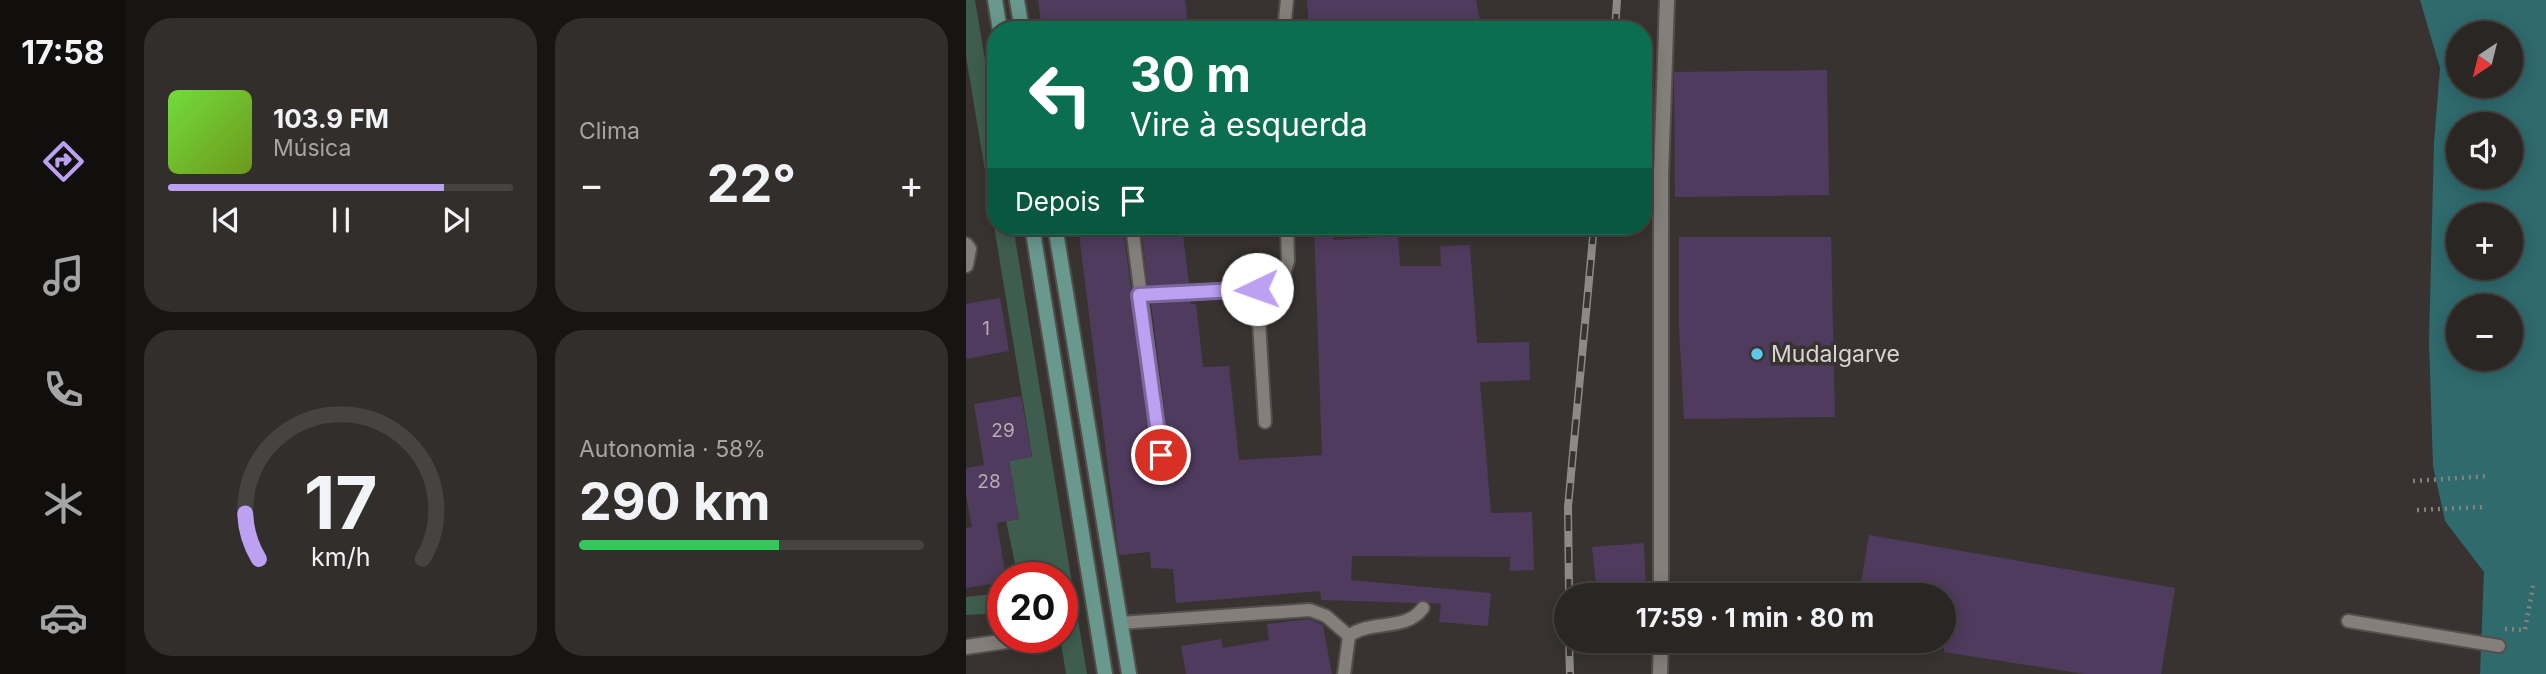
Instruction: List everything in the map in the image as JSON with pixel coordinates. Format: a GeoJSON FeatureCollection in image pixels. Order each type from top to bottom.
{"type":"FeatureCollection","features":[{"type":"Feature","properties":{"kind":"main road"},"geometry":{"type":"LineString","coordinates":[[995,0],[998,21]]}},
{"type":"Feature","properties":{"kind":"main road"},"geometry":{"type":"LineString","coordinates":[[1017,0],[1020,21]]}},
{"type":"Feature","properties":{"kind":"main road"},"geometry":{"type":"LineString","coordinates":[[1033,235],[1105,674]]}},
{"type":"Feature","properties":{"kind":"main road"},"geometry":{"type":"LineString","coordinates":[[1056,235],[1129,674]]}},
{"type":"Feature","properties":{"kind":"street"},"geometry":{"type":"LineString","coordinates":[[1661,583],[1661,174],[1667,0]]}},
{"type":"Feature","properties":{"kind":"street"},"geometry":{"type":"LineString","coordinates":[[966,245],[969,248],[966,265]]}},
{"type":"Feature","properties":{"kind":"street"},"geometry":{"type":"LineString","coordinates":[[966,647],[987,644]]}},
{"type":"Feature","properties":{"kind":"street"},"geometry":{"type":"LineString","coordinates":[[1660,674],[1661,653]]}},
{"type":"Feature","properties":{"kind":"lane"},"geometry":{"type":"LineString","coordinates":[[1285,21],[1287,0]]}},
{"type":"Feature","properties":{"kind":"lane"},"geometry":{"type":"LineString","coordinates":[[1133,235],[1161,455]]}},
{"type":"Feature","properties":{"kind":"lane"},"geometry":{"type":"LineString","coordinates":[[1139,295],[1257,289],[1281,283],[1288,261],[1287,235]]}},
{"type":"Feature","properties":{"kind":"lane"},"geometry":{"type":"LineString","coordinates":[[1257,289],[1265,422]]}},
{"type":"Feature","properties":{"kind":"lane"},"geometry":{"type":"LineString","coordinates":[[1344,674],[1349,636],[1358,629],[1413,620],[1423,608]]}},
{"type":"Feature","properties":{"kind":"lane"},"geometry":{"type":"LineString","coordinates":[[1120,623],[1310,610],[1326,616],[1349,636]]}},
{"type":"Feature","properties":{"kind":"lane"},"geometry":{"type":"LineString","coordinates":[[2348,621],[2499,646]]}},
{"type":"Feature","properties":{"kind":"path"},"geometry":{"type":"LineString","coordinates":[[2413,481],[2490,476]]}},
{"type":"Feature","properties":{"kind":"path"},"geometry":{"type":"LineString","coordinates":[[2417,510],[2483,507]]}},
{"type":"Feature","properties":{"kind":"path"},"geometry":{"type":"LineString","coordinates":[[2502,629],[2525,630],[2533,586]]}},
{"type":"Feature","properties":{"kind":"green space"},"geometry":{"type":"Polygon","coordinates":[[[966,0],[975,0],[987,71],[987,183],[966,56],[966,0]]]}},
{"type":"Feature","properties":{"kind":"green space"},"geometry":{"type":"Polygon","coordinates":[[[996,235],[1014,235],[1068,562],[1015,562],[1006,521],[1019,519],[1009,461],[1032,456],[996,235]]]}},
{"type":"Feature","properties":{"kind":"green space"},"geometry":{"type":"Polygon","coordinates":[[[987,595],[987,614],[966,615],[966,597],[987,595]]]}},
{"type":"Feature","properties":{"kind":"green space"},"geometry":{"type":"Polygon","coordinates":[[[1078,620],[1087,674],[1066,674],[1063,653],[1078,653],[1078,620]]]}},
{"type":"Feature","properties":{"kind":"water"},"geometry":{"type":"Polygon","coordinates":[[[2420,0],[2546,0],[2546,674],[2480,674],[2484,572],[2445,521],[2433,466],[2429,341],[2434,143],[2440,68],[2420,0]]]}},
{"type":"Feature","properties":{"kind":"building"},"geometry":{"type":"Polygon","coordinates":[[[1038,0],[1185,0],[1188,21],[1041,21],[1038,0]]]}},
{"type":"Feature","properties":{"kind":"building"},"geometry":{"type":"Polygon","coordinates":[[[1307,0],[1476,0],[1480,21],[1308,21],[1307,0]]]}},
{"type":"Feature","properties":{"kind":"building"},"geometry":{"type":"Polygon","coordinates":[[[1827,70],[1829,195],[1675,197],[1674,72],[1827,70]]]}},
{"type":"Feature","properties":{"kind":"building"},"geometry":{"type":"Polygon","coordinates":[[[1079,235],[1124,235],[1152,456],[1161,464],[1167,461],[1170,454],[1151,303],[1191,301],[1191,304],[1196,304],[1203,367],[1229,366],[1239,460],[1322,455],[1314,235],[1334,235],[1334,240],[1398,236],[1400,266],[1441,266],[1440,246],[1470,245],[1477,343],[1529,342],[1530,380],[1480,382],[1491,513],[1532,512],[1534,570],[1510,571],[1510,557],[1352,556],[1351,580],[1491,593],[1488,626],[1439,622],[1441,604],[1430,603],[1424,599],[1416,603],[1321,600],[1320,591],[1176,603],[1173,569],[1151,568],[1150,552],[1119,555],[1079,235]]]}},
{"type":"Feature","properties":{"kind":"building"},"geometry":{"type":"Polygon","coordinates":[[[1142,235],[1183,235],[1189,284],[1148,286],[1142,235]]]}},
{"type":"Feature","properties":{"kind":"building"},"geometry":{"type":"Polygon","coordinates":[[[1679,237],[1831,237],[1835,417],[1684,419],[1679,328],[1679,237]]]}},
{"type":"Feature","properties":{"kind":"building"},"geometry":{"type":"Polygon","coordinates":[[[1000,298],[1009,351],[966,359],[966,304],[1000,298]]]}},
{"type":"Feature","properties":{"kind":"building"},"geometry":{"type":"Polygon","coordinates":[[[1021,396],[1032,457],[1009,461],[1019,519],[997,523],[1003,562],[987,562],[987,585],[966,588],[966,528],[972,527],[966,495],[966,468],[984,465],[974,404],[1021,396]]]}},
{"type":"Feature","properties":{"kind":"building"},"geometry":{"type":"Polygon","coordinates":[[[1869,535],[2175,588],[2161,674],[2084,674],[1950,653],[1956,653],[1956,583],[1861,583],[1869,535]]]}},
{"type":"Feature","properties":{"kind":"building"},"geometry":{"type":"Polygon","coordinates":[[[1644,543],[1646,583],[1596,583],[1592,547],[1644,543]]]}},
{"type":"Feature","properties":{"kind":"building"},"geometry":{"type":"Polygon","coordinates":[[[1309,619],[1323,625],[1332,674],[1186,674],[1181,646],[1221,639],[1223,648],[1269,640],[1267,624],[1309,619]]]}},
{"type":"Feature","properties":{"kind":"railway"},"geometry":{"type":"LineString","coordinates":[[1616,21],[1617,0]]}},
{"type":"Feature","properties":{"kind":"railway"},"geometry":{"type":"LineString","coordinates":[[1569,583],[1568,507],[1593,235]]}},
{"type":"Feature","properties":{"kind":"railway"},"geometry":{"type":"LineString","coordinates":[[1569,653],[1570,674]]}},
{"type":"Feature","properties":{"kind":"place","name":"Mudalgarve"},"geometry":{"type":"Point","coordinates":[1757,354]}},
{"type":"Feature","properties":{"kind":"route"},"geometry":{"type":"LineString","coordinates":[[1161,455],[1139,295],[1257,289]]}}]}
